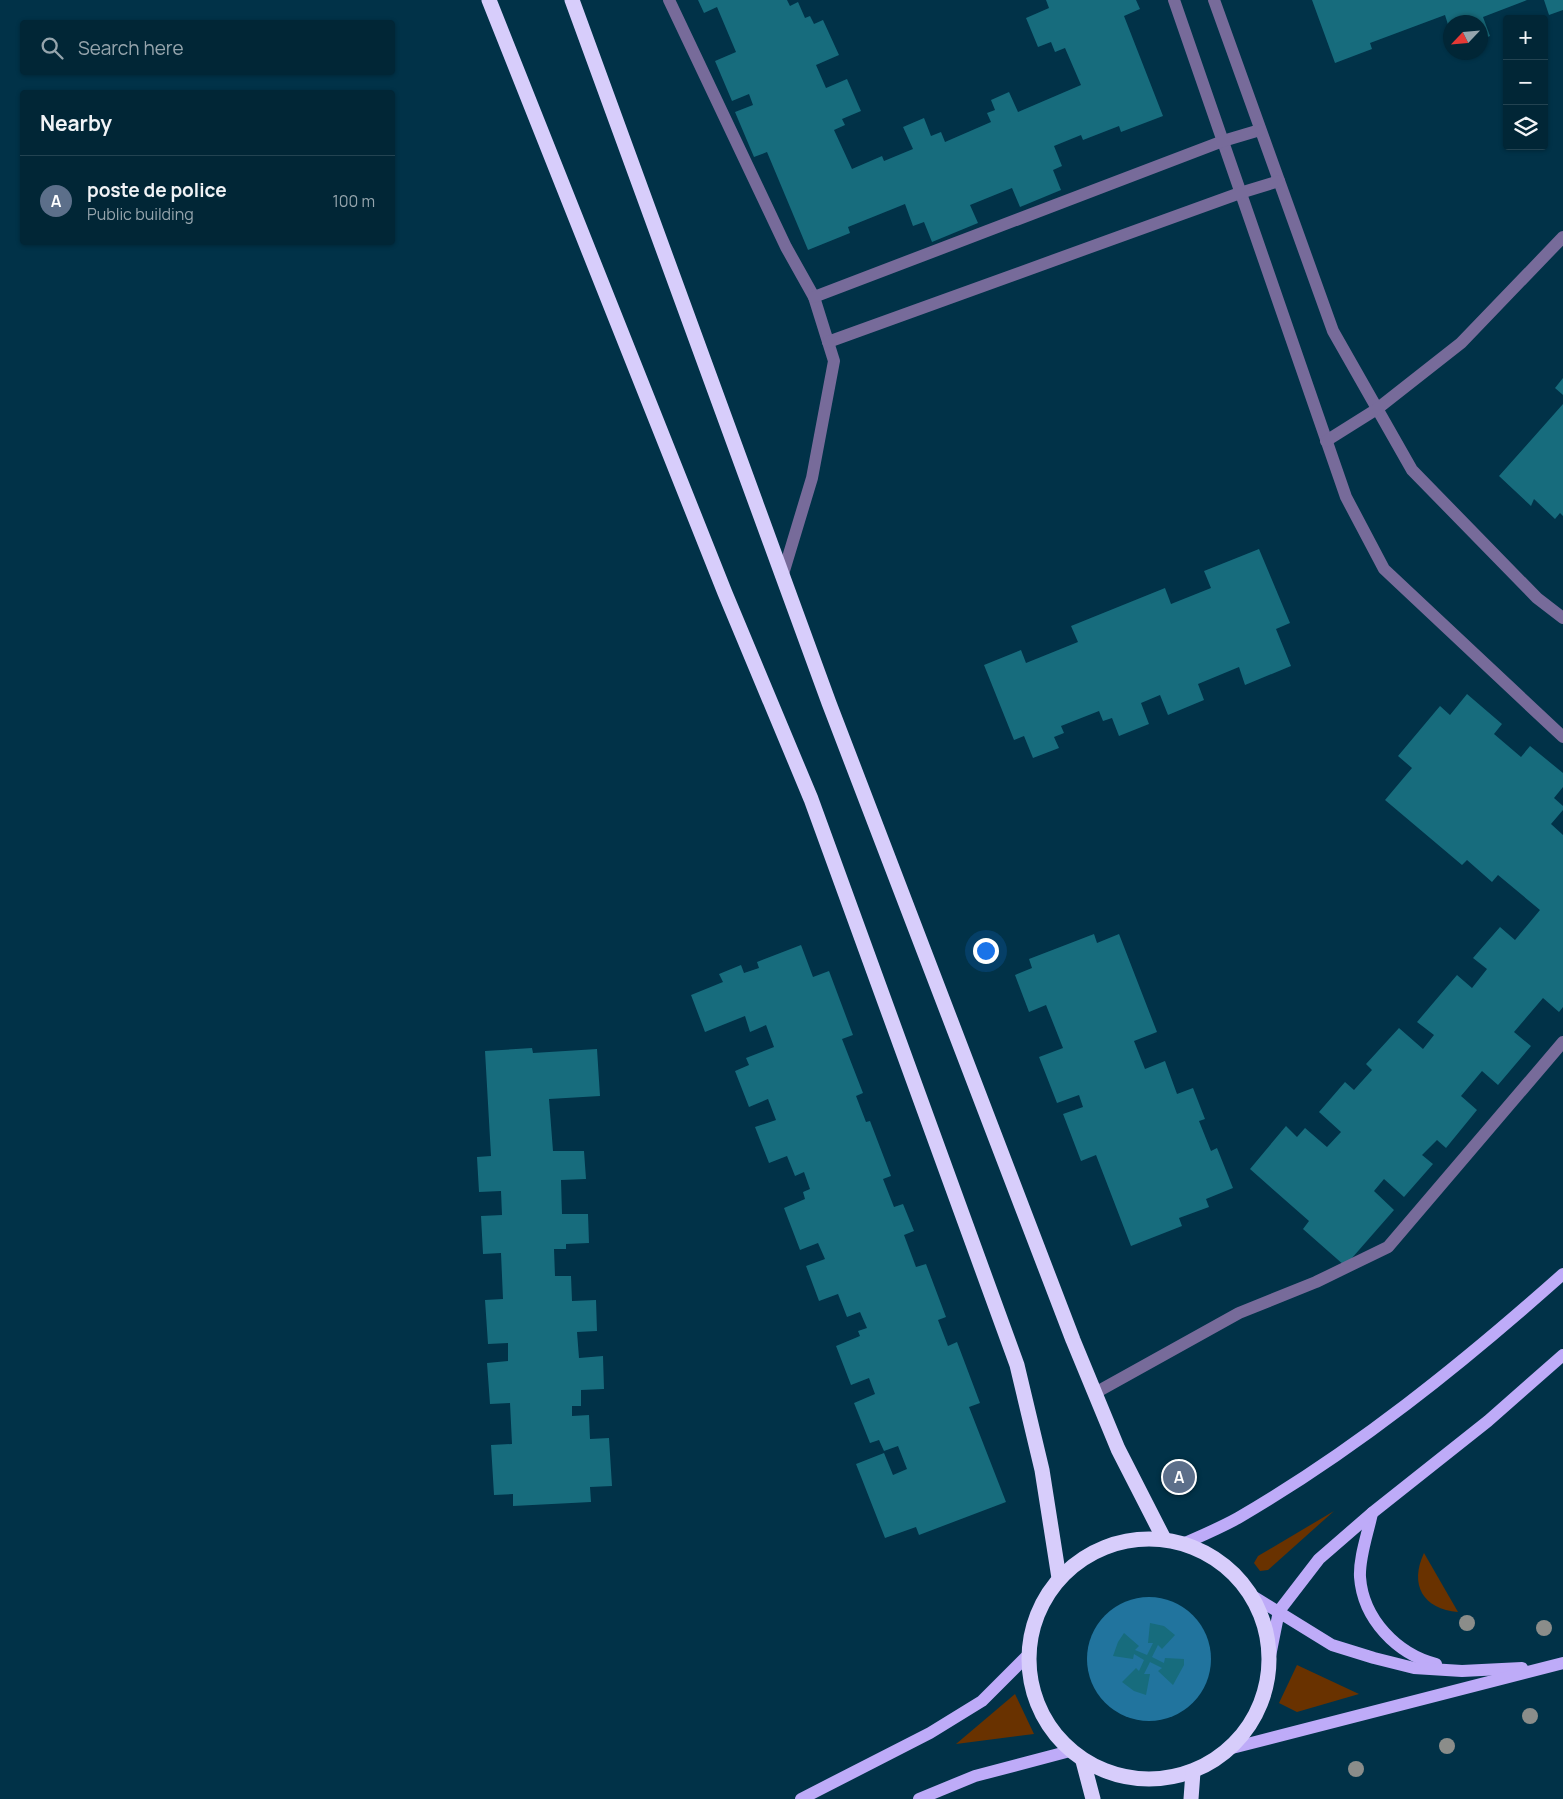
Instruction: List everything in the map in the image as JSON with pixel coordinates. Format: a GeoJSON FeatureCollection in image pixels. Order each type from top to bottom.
{"type":"FeatureCollection","features":[{"type":"Feature","properties":{"kind":"highway"},"geometry":{"type":"LineString","coordinates":[[489,0],[722,584],[812,799],[1017,1366],[1042,1470],[1059,1578]]}},
{"type":"Feature","properties":{"kind":"highway"},"geometry":{"type":"LineString","coordinates":[[572,0],[782,574],[920,942],[1095,1393],[1118,1449],[1164,1539]]}},
{"type":"Feature","properties":{"kind":"highway"},"geometry":{"type":"LineString","coordinates":[[1135,1539],[1164,1539],[1210,1553],[1231,1571],[1251,1595],[1264,1624],[1270,1656],[1268,1681],[1261,1706],[1248,1728],[1232,1748],[1213,1762],[1192,1772],[1164,1780],[1136,1779],[1109,1773],[1083,1761],[1070,1750],[1047,1724],[1032,1691],[1028,1655],[1032,1627],[1043,1601],[1059,1578],[1081,1559],[1107,1546],[1135,1539]]}},
{"type":"Feature","properties":{"kind":"highway"},"geometry":{"type":"LineString","coordinates":[[1083,1761],[1093,1799]]}},
{"type":"Feature","properties":{"kind":"highway"},"geometry":{"type":"LineString","coordinates":[[1191,1799],[1192,1772]]}},
{"type":"Feature","properties":{"kind":"main road"},"geometry":{"type":"LineString","coordinates":[[1183,1544],[1237,1519],[1314,1469],[1396,1412],[1500,1329],[1563,1274]]}},
{"type":"Feature","properties":{"kind":"main road"},"geometry":{"type":"LineString","coordinates":[[1270,1656],[1279,1611],[1319,1559],[1372,1513],[1488,1421],[1563,1354]]}},
{"type":"Feature","properties":{"kind":"main road"},"geometry":{"type":"LineString","coordinates":[[1372,1513],[1360,1577],[1366,1601],[1377,1624],[1393,1642],[1421,1660],[1462,1671]]}},
{"type":"Feature","properties":{"kind":"main road"},"geometry":{"type":"LineString","coordinates":[[1251,1595],[1332,1645],[1414,1668],[1462,1671],[1557,1665]]}},
{"type":"Feature","properties":{"kind":"main road"},"geometry":{"type":"LineString","coordinates":[[801,1799],[930,1733],[982,1701],[1028,1655]]}},
{"type":"Feature","properties":{"kind":"main road"},"geometry":{"type":"LineString","coordinates":[[1232,1748],[1557,1665]]}},
{"type":"Feature","properties":{"kind":"main road"},"geometry":{"type":"LineString","coordinates":[[919,1799],[975,1776],[1070,1750]]}},
{"type":"Feature","properties":{"kind":"street"},"geometry":{"type":"LineString","coordinates":[[669,0],[786,247],[814,297],[834,361],[812,478],[782,574]]}},
{"type":"Feature","properties":{"kind":"street"},"geometry":{"type":"LineString","coordinates":[[1174,0],[1346,497],[1384,569],[1563,737]]}},
{"type":"Feature","properties":{"kind":"street"},"geometry":{"type":"LineString","coordinates":[[1214,0],[1333,331],[1377,409],[1412,470],[1537,598],[1563,618]]}},
{"type":"Feature","properties":{"kind":"street"},"geometry":{"type":"LineString","coordinates":[[814,297],[1223,141],[1260,130]]}},
{"type":"Feature","properties":{"kind":"street"},"geometry":{"type":"LineString","coordinates":[[828,342],[1240,192],[1279,181]]}},
{"type":"Feature","properties":{"kind":"street"},"geometry":{"type":"LineString","coordinates":[[1326,441],[1377,409],[1461,342],[1563,236]]}},
{"type":"Feature","properties":{"kind":"street"},"geometry":{"type":"LineString","coordinates":[[1095,1393],[1239,1313],[1316,1282],[1388,1247],[1563,1042]]}},
{"type":"Feature","properties":{"kind":"shaded area"},"geometry":{"type":"Polygon","coordinates":[[[1334,1511],[1268,1570],[1260,1571],[1254,1563],[1258,1556],[1334,1511]]]}},
{"type":"Feature","properties":{"kind":"shaded area"},"geometry":{"type":"Polygon","coordinates":[[[1424,1553],[1458,1612],[1436,1606],[1422,1593],[1418,1575],[1424,1553]]]}},
{"type":"Feature","properties":{"kind":"shaded area"},"geometry":{"type":"Polygon","coordinates":[[[1297,1665],[1359,1694],[1297,1712],[1279,1703],[1297,1665]]]}},
{"type":"Feature","properties":{"kind":"shaded area"},"geometry":{"type":"Polygon","coordinates":[[[1015,1694],[1034,1734],[956,1744],[1015,1694]]]}},
{"type":"Feature","properties":{"kind":"water"},"geometry":{"type":"Polygon","coordinates":[[[1149,1597],[1173,1602],[1193,1615],[1206,1635],[1211,1659],[1206,1683],[1193,1703],[1173,1716],[1149,1721],[1125,1716],[1105,1703],[1092,1683],[1087,1659],[1092,1635],[1105,1615],[1125,1602],[1149,1597]]]}},
{"type":"Feature","properties":{"kind":"building"},"geometry":{"type":"Polygon","coordinates":[[[698,0],[787,0],[790,6],[798,2],[805,18],[810,16],[814,24],[823,20],[839,55],[816,65],[826,88],[847,79],[861,111],[842,119],[845,125],[834,130],[852,169],[882,156],[884,161],[913,149],[903,127],[924,118],[931,136],[941,132],[945,142],[991,122],[987,113],[995,110],[991,100],[1009,92],[1018,112],[1081,85],[1065,48],[1055,52],[1051,42],[1038,47],[1026,18],[1049,8],[1046,0],[1136,0],[1140,9],[1124,16],[1163,116],[1121,132],[1119,126],[1083,140],[1081,135],[1054,146],[1062,166],[1053,170],[1061,190],[1020,207],[1012,188],[970,205],[978,223],[932,242],[924,222],[913,226],[905,204],[848,227],[850,233],[808,250],[767,152],[754,157],[735,112],[753,105],[749,94],[732,101],[715,61],[736,52],[717,7],[704,13],[698,0]]]}},
{"type":"Feature","properties":{"kind":"building"},"geometry":{"type":"Polygon","coordinates":[[[1312,0],[1527,0],[1488,15],[1443,15],[1370,43],[1372,49],[1335,63],[1312,0]]]}},
{"type":"Feature","properties":{"kind":"building"},"geometry":{"type":"Polygon","coordinates":[[[1544,0],[1563,0],[1563,10],[1549,15],[1544,0]]]}},
{"type":"Feature","properties":{"kind":"building"},"geometry":{"type":"Polygon","coordinates":[[[1563,378],[1563,395],[1555,388],[1563,378]]]}},
{"type":"Feature","properties":{"kind":"building"},"geometry":{"type":"Polygon","coordinates":[[[1563,404],[1563,516],[1560,513],[1555,519],[1534,499],[1531,506],[1499,476],[1563,404]]]}},
{"type":"Feature","properties":{"kind":"building"},"geometry":{"type":"Polygon","coordinates":[[[1259,549],[1290,623],[1276,629],[1291,666],[1245,685],[1239,667],[1198,684],[1204,700],[1168,715],[1160,695],[1141,703],[1149,724],[1119,736],[1112,718],[1103,721],[1099,711],[1061,726],[1064,733],[1054,737],[1059,748],[1033,758],[1024,736],[1014,740],[984,665],[1021,650],[1026,663],[1078,642],[1071,626],[1165,588],[1171,604],[1211,588],[1204,571],[1259,549]]]}},
{"type":"Feature","properties":{"kind":"building"},"geometry":{"type":"Polygon","coordinates":[[[1467,694],[1502,724],[1494,734],[1521,757],[1530,746],[1563,773],[1563,787],[1554,798],[1563,806],[1563,810],[1551,824],[1563,835],[1563,1007],[1559,1012],[1543,998],[1514,1032],[1531,1046],[1498,1085],[1482,1071],[1461,1096],[1477,1110],[1446,1148],[1437,1140],[1422,1155],[1433,1164],[1404,1197],[1384,1179],[1374,1191],[1394,1210],[1345,1266],[1303,1229],[1309,1221],[1250,1169],[1286,1126],[1297,1137],[1305,1128],[1327,1147],[1341,1132],[1319,1112],[1345,1082],[1354,1090],[1372,1070],[1366,1064],[1399,1028],[1423,1049],[1434,1035],[1417,1022],[1457,975],[1472,988],[1487,969],[1473,958],[1500,927],[1515,940],[1540,910],[1498,875],[1492,882],[1467,860],[1462,865],[1385,800],[1412,768],[1398,756],[1440,706],[1450,715],[1467,694]]]}},
{"type":"Feature","properties":{"kind":"building"},"geometry":{"type":"Polygon","coordinates":[[[1094,934],[1097,943],[1119,934],[1157,1032],[1134,1041],[1145,1069],[1165,1061],[1177,1094],[1193,1088],[1205,1119],[1199,1121],[1211,1151],[1217,1148],[1233,1188],[1206,1199],[1209,1207],[1179,1218],[1182,1226],[1131,1246],[1096,1155],[1081,1161],[1063,1114],[1083,1107],[1079,1095],[1057,1103],[1039,1057],[1063,1048],[1046,1005],[1029,1012],[1015,975],[1032,968],[1029,959],[1094,934]]]}},
{"type":"Feature","properties":{"kind":"building"},"geometry":{"type":"Polygon","coordinates":[[[801,945],[813,977],[829,971],[853,1035],[842,1039],[863,1093],[856,1096],[866,1122],[870,1121],[891,1176],[883,1179],[894,1207],[903,1204],[914,1231],[904,1235],[916,1267],[926,1264],[946,1317],[938,1320],[948,1346],[957,1342],[980,1403],[969,1407],[1006,1502],[919,1535],[916,1527],[885,1538],[856,1464],[884,1453],[893,1475],[907,1469],[898,1446],[884,1451],[879,1440],[870,1443],[854,1403],[875,1394],[869,1378],[851,1385],[836,1346],[860,1336],[858,1331],[867,1328],[860,1312],[847,1317],[838,1294],[819,1301],[806,1266],[825,1259],[818,1243],[800,1250],[784,1208],[805,1199],[803,1192],[810,1189],[804,1172],[795,1176],[787,1156],[769,1163],[755,1127],[776,1120],[768,1099],[749,1107],[735,1071],[749,1065],[746,1058],[774,1047],[766,1025],[750,1032],[745,1016],[705,1032],[691,995],[723,982],[719,974],[741,965],[744,973],[759,968],[757,962],[801,945]]]}},
{"type":"Feature","properties":{"kind":"building"},"geometry":{"type":"Polygon","coordinates":[[[532,1048],[533,1053],[597,1049],[600,1096],[549,1099],[553,1151],[584,1151],[586,1179],[561,1180],[562,1214],[588,1214],[589,1243],[566,1244],[566,1249],[554,1249],[555,1276],[571,1276],[572,1301],[596,1300],[597,1331],[577,1332],[579,1358],[603,1356],[604,1389],[581,1390],[581,1406],[572,1406],[572,1416],[589,1415],[590,1439],[609,1438],[612,1486],[590,1487],[591,1502],[513,1506],[513,1494],[494,1495],[491,1445],[512,1444],[510,1403],[490,1404],[487,1363],[508,1361],[508,1343],[488,1344],[485,1300],[503,1299],[501,1253],[483,1254],[481,1216],[502,1215],[501,1191],[479,1192],[477,1157],[491,1156],[485,1051],[532,1048]]]}},
{"type":"Feature","properties":{"kind":"building"},"geometry":{"type":"Polygon","coordinates":[[[1150,1623],[1164,1626],[1175,1635],[1162,1649],[1158,1645],[1152,1657],[1164,1663],[1165,1658],[1184,1659],[1184,1665],[1173,1685],[1158,1671],[1162,1668],[1150,1662],[1144,1674],[1150,1674],[1146,1695],[1134,1691],[1122,1682],[1136,1668],[1139,1671],[1144,1660],[1134,1654],[1133,1659],[1113,1656],[1118,1642],[1124,1633],[1139,1646],[1135,1650],[1147,1655],[1153,1643],[1148,1643],[1150,1623]]]}},
{"type":"Feature","properties":{"kind":"place","name":"poste de police"},"geometry":{"type":"Point","coordinates":[1179,1477]}}]}
